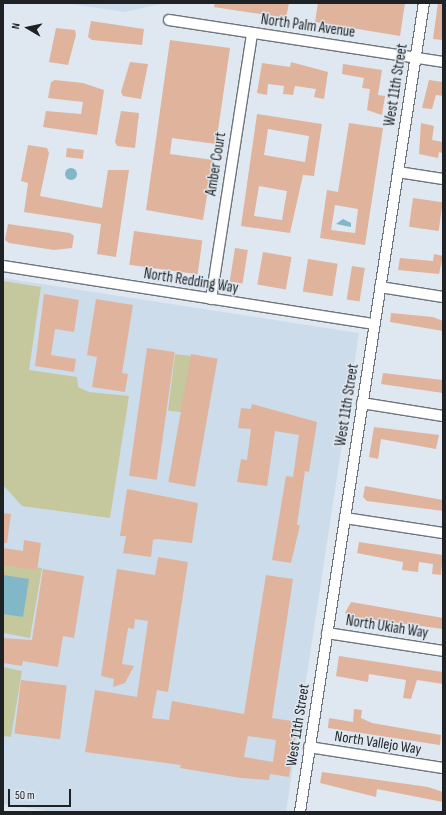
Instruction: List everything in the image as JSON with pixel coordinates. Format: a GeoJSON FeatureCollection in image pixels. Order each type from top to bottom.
{"type":"FeatureCollection","features":[{"type":"Feature","properties":{"kind":"street","name":"West 11th Street"},"geometry":{"type":"LineString","coordinates":[[300,812],[424,3]]}},
{"type":"Feature","properties":{"kind":"street","name":"North Palm Avenue"},"geometry":{"type":"LineString","coordinates":[[169,20],[443,62]]}},
{"type":"Feature","properties":{"kind":"street","name":"Amber Court"},"geometry":{"type":"LineString","coordinates":[[211,299],[252,33]]}},
{"type":"Feature","properties":{"kind":"street"},"geometry":{"type":"LineString","coordinates":[[398,172],[443,179]]}},
{"type":"Feature","properties":{"kind":"street","name":"North Redding Way"},"geometry":{"type":"LineString","coordinates":[[3,266],[374,324]]}},
{"type":"Feature","properties":{"kind":"street"},"geometry":{"type":"LineString","coordinates":[[380,287],[443,297]]}},
{"type":"Feature","properties":{"kind":"street"},"geometry":{"type":"LineString","coordinates":[[362,403],[443,416]]}},
{"type":"Feature","properties":{"kind":"street"},"geometry":{"type":"LineString","coordinates":[[345,518],[443,533]]}},
{"type":"Feature","properties":{"kind":"street","name":"North Ukiah Way"},"geometry":{"type":"LineString","coordinates":[[327,633],[443,651]]}},
{"type":"Feature","properties":{"kind":"street","name":"North Vallejo Way"},"geometry":{"type":"LineString","coordinates":[[309,747],[443,768]]}},
{"type":"Feature","properties":{"kind":"shaded area"},"geometry":{"type":"Polygon","coordinates":[[[64,3],[165,3],[125,12],[64,3]]]}},
{"type":"Feature","properties":{"kind":"shaded area"},"geometry":{"type":"Polygon","coordinates":[[[3,278],[359,333],[286,812],[53,812],[3,804],[3,278]]]}},
{"type":"Feature","properties":{"kind":"green space"},"geometry":{"type":"Polygon","coordinates":[[[3,281],[41,287],[29,370],[77,377],[78,387],[89,392],[129,396],[110,518],[22,506],[3,485],[3,281]]]}},
{"type":"Feature","properties":{"kind":"green space"},"geometry":{"type":"Polygon","coordinates":[[[175,354],[191,356],[184,413],[168,411],[175,354]]]}},
{"type":"Feature","properties":{"kind":"green space"},"geometry":{"type":"Polygon","coordinates":[[[3,563],[42,568],[30,638],[3,633],[3,563]]]}},
{"type":"Feature","properties":{"kind":"green space"},"geometry":{"type":"Polygon","coordinates":[[[3,667],[22,671],[11,737],[3,736],[3,667]]]}},
{"type":"Feature","properties":{"kind":"water"},"geometry":{"type":"Polygon","coordinates":[[[69,168],[73,168],[77,174],[73,180],[69,180],[65,176],[65,172],[69,168]]]}},
{"type":"Feature","properties":{"kind":"water"},"geometry":{"type":"Polygon","coordinates":[[[343,219],[351,223],[351,227],[336,224],[343,219]]]}},
{"type":"Feature","properties":{"kind":"water"},"geometry":{"type":"Polygon","coordinates":[[[3,575],[29,579],[23,617],[3,614],[3,575]]]}},
{"type":"Feature","properties":{"kind":"building"},"geometry":{"type":"Polygon","coordinates":[[[215,3],[289,3],[286,18],[214,7],[215,3]]]}},
{"type":"Feature","properties":{"kind":"building"},"geometry":{"type":"Polygon","coordinates":[[[318,3],[405,3],[400,36],[315,22],[318,3]]]}},
{"type":"Feature","properties":{"kind":"building"},"geometry":{"type":"Polygon","coordinates":[[[438,3],[443,3],[443,40],[433,39],[438,3]]]}},
{"type":"Feature","properties":{"kind":"building"},"geometry":{"type":"Polygon","coordinates":[[[91,21],[144,29],[142,45],[92,40],[88,37],[91,21]]]}},
{"type":"Feature","properties":{"kind":"building"},"geometry":{"type":"Polygon","coordinates":[[[56,28],[75,30],[76,35],[68,65],[49,62],[56,28]]]}},
{"type":"Feature","properties":{"kind":"building"},"geometry":{"type":"Polygon","coordinates":[[[170,40],[230,48],[216,144],[172,138],[170,154],[213,160],[203,220],[146,210],[170,40]]]}},
{"type":"Feature","properties":{"kind":"building"},"geometry":{"type":"Polygon","coordinates":[[[130,62],[148,64],[141,99],[123,96],[121,92],[130,62]]]}},
{"type":"Feature","properties":{"kind":"building"},"geometry":{"type":"Polygon","coordinates":[[[291,62],[328,72],[324,99],[314,97],[316,89],[295,86],[293,95],[283,94],[284,86],[268,84],[267,95],[257,93],[262,63],[290,67],[291,62]]]}},
{"type":"Feature","properties":{"kind":"building"},"geometry":{"type":"Polygon","coordinates":[[[343,64],[382,70],[378,95],[385,96],[382,115],[367,110],[370,89],[362,88],[364,78],[342,74],[343,64]]]}},
{"type":"Feature","properties":{"kind":"building"},"geometry":{"type":"Polygon","coordinates":[[[55,80],[83,83],[104,90],[97,135],[43,127],[46,111],[81,114],[83,102],[48,98],[51,82],[55,80]]]}},
{"type":"Feature","properties":{"kind":"building"},"geometry":{"type":"Polygon","coordinates":[[[429,80],[443,82],[443,96],[436,95],[432,109],[422,108],[429,80]]]}},
{"type":"Feature","properties":{"kind":"building"},"geometry":{"type":"Polygon","coordinates":[[[121,111],[139,113],[135,148],[117,146],[115,142],[121,111]]]}},
{"type":"Feature","properties":{"kind":"building"},"geometry":{"type":"Polygon","coordinates":[[[257,114],[322,124],[314,176],[303,175],[290,233],[241,226],[257,114]],[[268,129],[264,155],[305,162],[309,136],[268,129]],[[259,186],[254,216],[282,220],[287,191],[259,186]]]}},
{"type":"Feature","properties":{"kind":"building"},"geometry":{"type":"Polygon","coordinates":[[[349,123],[383,128],[365,245],[320,238],[327,190],[338,192],[349,123]],[[335,205],[331,230],[355,233],[358,209],[335,205]]]}},
{"type":"Feature","properties":{"kind":"building"},"geometry":{"type":"Polygon","coordinates":[[[421,123],[434,126],[432,140],[443,142],[443,153],[439,152],[438,158],[419,154],[421,123]]]}},
{"type":"Feature","properties":{"kind":"building"},"geometry":{"type":"Polygon","coordinates":[[[28,145],[47,148],[49,153],[40,196],[102,208],[108,170],[129,170],[116,257],[97,254],[101,224],[24,212],[28,183],[21,181],[28,145]]]}},
{"type":"Feature","properties":{"kind":"building"},"geometry":{"type":"Polygon","coordinates":[[[67,148],[84,150],[83,159],[66,157],[67,148]]]}},
{"type":"Feature","properties":{"kind":"building"},"geometry":{"type":"Polygon","coordinates":[[[413,198],[443,202],[439,231],[409,227],[413,198]]]}},
{"type":"Feature","properties":{"kind":"building"},"geometry":{"type":"Polygon","coordinates":[[[8,224],[70,233],[74,236],[72,248],[54,250],[9,243],[5,240],[8,224]]]}},
{"type":"Feature","properties":{"kind":"building"},"geometry":{"type":"Polygon","coordinates":[[[134,231],[202,241],[198,274],[129,265],[134,231]]]}},
{"type":"Feature","properties":{"kind":"building"},"geometry":{"type":"Polygon","coordinates":[[[235,248],[248,250],[243,284],[230,282],[235,248]]]}},
{"type":"Feature","properties":{"kind":"building"},"geometry":{"type":"Polygon","coordinates":[[[263,252],[292,257],[286,290],[257,284],[263,252]]]}},
{"type":"Feature","properties":{"kind":"building"},"geometry":{"type":"Polygon","coordinates":[[[434,254],[443,256],[439,274],[398,270],[400,258],[433,261],[434,254]]]}},
{"type":"Feature","properties":{"kind":"building"},"geometry":{"type":"Polygon","coordinates":[[[308,259],[338,264],[332,296],[303,292],[308,259]]]}},
{"type":"Feature","properties":{"kind":"building"},"geometry":{"type":"Polygon","coordinates":[[[352,266],[365,268],[360,302],[347,300],[352,266]]]}},
{"type":"Feature","properties":{"kind":"building"},"geometry":{"type":"Polygon","coordinates":[[[44,294],[79,300],[74,332],[55,329],[51,355],[76,359],[74,372],[35,366],[44,294]]]}},
{"type":"Feature","properties":{"kind":"building"},"geometry":{"type":"Polygon","coordinates":[[[96,299],[133,305],[122,373],[128,374],[125,392],[92,387],[97,357],[87,355],[96,299]]]}},
{"type":"Feature","properties":{"kind":"building"},"geometry":{"type":"Polygon","coordinates":[[[391,313],[433,317],[443,321],[443,331],[390,322],[391,313]]]}},
{"type":"Feature","properties":{"kind":"building"},"geometry":{"type":"Polygon","coordinates":[[[147,348],[175,352],[157,480],[129,476],[147,348]]]}},
{"type":"Feature","properties":{"kind":"building"},"geometry":{"type":"Polygon","coordinates":[[[191,354],[218,359],[195,487],[168,482],[191,354]]]}},
{"type":"Feature","properties":{"kind":"building"},"geometry":{"type":"Polygon","coordinates":[[[383,373],[443,380],[443,393],[381,384],[383,373]]]}},
{"type":"Feature","properties":{"kind":"building"},"geometry":{"type":"Polygon","coordinates":[[[252,404],[317,422],[309,472],[305,471],[297,525],[300,525],[291,563],[272,560],[286,476],[293,477],[299,435],[275,431],[267,486],[237,482],[241,459],[247,460],[251,429],[238,428],[241,408],[251,409],[252,404]]]}},
{"type":"Feature","properties":{"kind":"building"},"geometry":{"type":"Polygon","coordinates":[[[374,427],[439,435],[436,449],[381,439],[378,459],[369,457],[374,427]]]}},
{"type":"Feature","properties":{"kind":"building"},"geometry":{"type":"Polygon","coordinates":[[[365,486],[443,500],[443,511],[367,501],[363,497],[365,486]]]}},
{"type":"Feature","properties":{"kind":"building"},"geometry":{"type":"Polygon","coordinates":[[[127,489],[198,503],[192,543],[158,539],[153,540],[151,557],[123,553],[126,536],[120,536],[127,489]]]}},
{"type":"Feature","properties":{"kind":"building"},"geometry":{"type":"Polygon","coordinates":[[[3,513],[11,514],[7,543],[3,543],[3,513]]]}},
{"type":"Feature","properties":{"kind":"building"},"geometry":{"type":"Polygon","coordinates":[[[24,540],[41,543],[37,570],[3,565],[3,548],[23,551],[24,540]]]}},
{"type":"Feature","properties":{"kind":"building"},"geometry":{"type":"Polygon","coordinates":[[[359,542],[443,555],[441,575],[432,574],[433,564],[419,562],[418,572],[402,570],[403,562],[357,553],[359,542]]]}},
{"type":"Feature","properties":{"kind":"building"},"geometry":{"type":"Polygon","coordinates":[[[158,557],[188,562],[168,692],[157,690],[152,718],[169,720],[172,701],[244,714],[266,575],[293,579],[272,718],[298,722],[289,777],[270,774],[269,780],[241,778],[180,768],[181,765],[85,752],[95,690],[137,697],[148,621],[135,619],[134,629],[128,628],[122,664],[134,666],[125,683],[113,687],[114,679],[101,676],[117,569],[155,575],[158,557]],[[248,736],[244,757],[273,762],[276,740],[248,736]]]}},
{"type":"Feature","properties":{"kind":"building"},"geometry":{"type":"Polygon","coordinates":[[[43,569],[84,576],[74,638],[63,636],[58,667],[23,661],[22,666],[3,663],[3,638],[32,640],[43,569]]]}},
{"type":"Feature","properties":{"kind":"building"},"geometry":{"type":"Polygon","coordinates":[[[351,602],[443,618],[443,629],[354,617],[345,613],[351,602]]]}},
{"type":"Feature","properties":{"kind":"building"},"geometry":{"type":"Polygon","coordinates":[[[339,656],[443,672],[443,684],[417,680],[411,699],[403,698],[406,680],[369,674],[368,682],[336,676],[339,656]]]}},
{"type":"Feature","properties":{"kind":"building"},"geometry":{"type":"Polygon","coordinates":[[[21,680],[67,686],[60,739],[14,734],[21,680]]]}},
{"type":"Feature","properties":{"kind":"building"},"geometry":{"type":"Polygon","coordinates":[[[354,709],[362,710],[361,718],[372,723],[441,735],[440,745],[328,728],[329,718],[353,722],[354,709]]]}},
{"type":"Feature","properties":{"kind":"building"},"geometry":{"type":"Polygon","coordinates":[[[322,772],[428,787],[443,792],[443,802],[377,789],[376,797],[320,783],[322,772]]]}}]}
